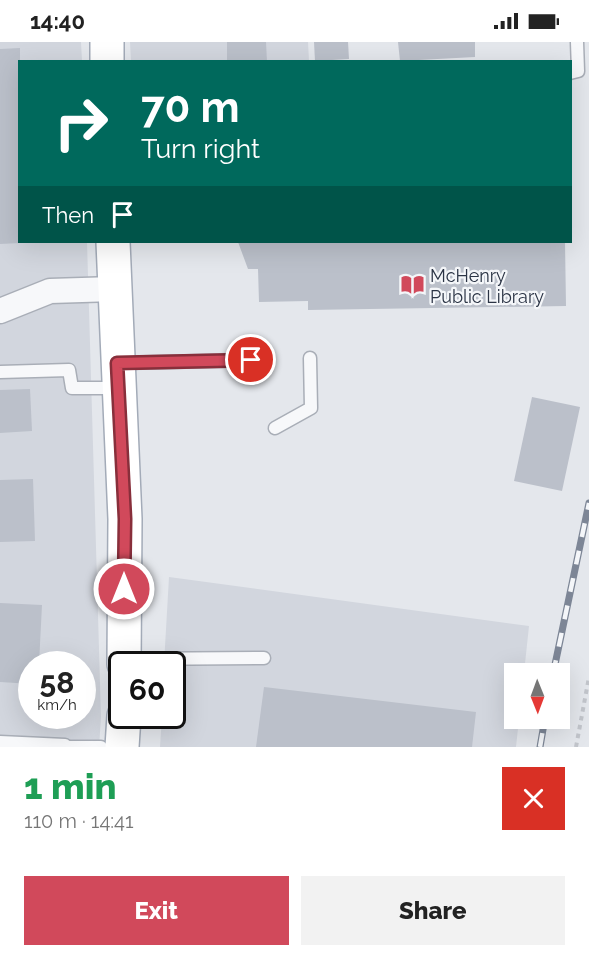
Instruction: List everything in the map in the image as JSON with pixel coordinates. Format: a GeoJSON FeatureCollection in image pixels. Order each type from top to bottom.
{"type":"FeatureCollection","features":[{"type":"Feature","properties":{"kind":"main road"},"geometry":{"type":"LineString","coordinates":[[107,42],[108,60]]}},
{"type":"Feature","properties":{"kind":"main road"},"geometry":{"type":"LineString","coordinates":[[113,243],[125,519],[124,651]]}},
{"type":"Feature","properties":{"kind":"main road"},"geometry":{"type":"LineString","coordinates":[[122,747],[123,729]]}},
{"type":"Feature","properties":{"kind":"street"},"geometry":{"type":"LineString","coordinates":[[0,311],[50,291],[114,289]]}},
{"type":"Feature","properties":{"kind":"lane"},"geometry":{"type":"LineString","coordinates":[[572,72],[578,71],[577,42]]}},
{"type":"Feature","properties":{"kind":"lane"},"geometry":{"type":"LineString","coordinates":[[275,428],[311,408],[310,358]]}},
{"type":"Feature","properties":{"kind":"lane"},"geometry":{"type":"LineString","coordinates":[[0,372],[69,370],[72,388],[117,376],[251,360]]}},
{"type":"Feature","properties":{"kind":"lane"},"geometry":{"type":"LineString","coordinates":[[186,660],[264,658]]}},
{"type":"Feature","properties":{"kind":"lane"},"geometry":{"type":"LineString","coordinates":[[0,742],[101,747]]}},
{"type":"Feature","properties":{"kind":"path"},"geometry":{"type":"LineString","coordinates":[[576,747],[589,677]]}},
{"type":"Feature","properties":{"kind":"shaded area"},"geometry":{"type":"Polygon","coordinates":[[[0,42],[81,42],[82,60],[18,60],[18,243],[87,243],[101,717],[99,747],[0,747],[0,42]]]}},
{"type":"Feature","properties":{"kind":"shaded area"},"geometry":{"type":"Polygon","coordinates":[[[130,42],[308,42],[309,60],[131,60],[130,42]]]}},
{"type":"Feature","properties":{"kind":"shaded area"},"geometry":{"type":"Polygon","coordinates":[[[169,577],[529,626],[525,663],[504,663],[504,729],[518,729],[516,747],[160,747],[161,729],[186,729],[186,651],[165,651],[169,577]]]}},
{"type":"Feature","properties":{"kind":"building"},"geometry":{"type":"Polygon","coordinates":[[[227,42],[266,42],[267,60],[227,60],[227,42]]]}},
{"type":"Feature","properties":{"kind":"building"},"geometry":{"type":"Polygon","coordinates":[[[314,42],[348,42],[349,59],[315,60],[314,42]]]}},
{"type":"Feature","properties":{"kind":"building"},"geometry":{"type":"Polygon","coordinates":[[[398,42],[475,42],[475,57],[400,60],[398,42]]]}},
{"type":"Feature","properties":{"kind":"building"},"geometry":{"type":"Polygon","coordinates":[[[20,48],[20,60],[18,60],[18,243],[20,243],[0,244],[0,49],[20,48]]]}},
{"type":"Feature","properties":{"kind":"building","name":"McHenry Public Library"},"geometry":{"type":"Polygon","coordinates":[[[238,243],[565,243],[566,306],[308,310],[308,301],[259,302],[258,269],[248,269],[238,243]]]}},
{"type":"Feature","properties":{"kind":"building"},"geometry":{"type":"Polygon","coordinates":[[[30,389],[32,431],[0,433],[0,390],[30,389]]]}},
{"type":"Feature","properties":{"kind":"building"},"geometry":{"type":"Polygon","coordinates":[[[532,397],[580,407],[562,491],[514,481],[532,397]]]}},
{"type":"Feature","properties":{"kind":"building"},"geometry":{"type":"Polygon","coordinates":[[[33,479],[35,541],[0,542],[0,480],[33,479]]]}},
{"type":"Feature","properties":{"kind":"building"},"geometry":{"type":"Polygon","coordinates":[[[0,603],[42,605],[40,651],[18,651],[18,683],[0,682],[0,603]]]}},
{"type":"Feature","properties":{"kind":"building"},"geometry":{"type":"Polygon","coordinates":[[[264,687],[476,712],[472,747],[256,747],[264,687]]]}},
{"type":"Feature","properties":{"kind":"railway"},"geometry":{"type":"LineString","coordinates":[[555,663],[589,503]]}},
{"type":"Feature","properties":{"kind":"railway"},"geometry":{"type":"LineString","coordinates":[[540,747],[543,729]]}},
{"type":"Feature","properties":{"kind":"place","name":"McHenry Public Library"},"geometry":{"type":"Point","coordinates":[412,285]}},
{"type":"Feature","properties":{"kind":"route"},"geometry":{"type":"LineString","coordinates":[[124,589],[125,519],[117,363],[206,363],[251,360]]}}]}
